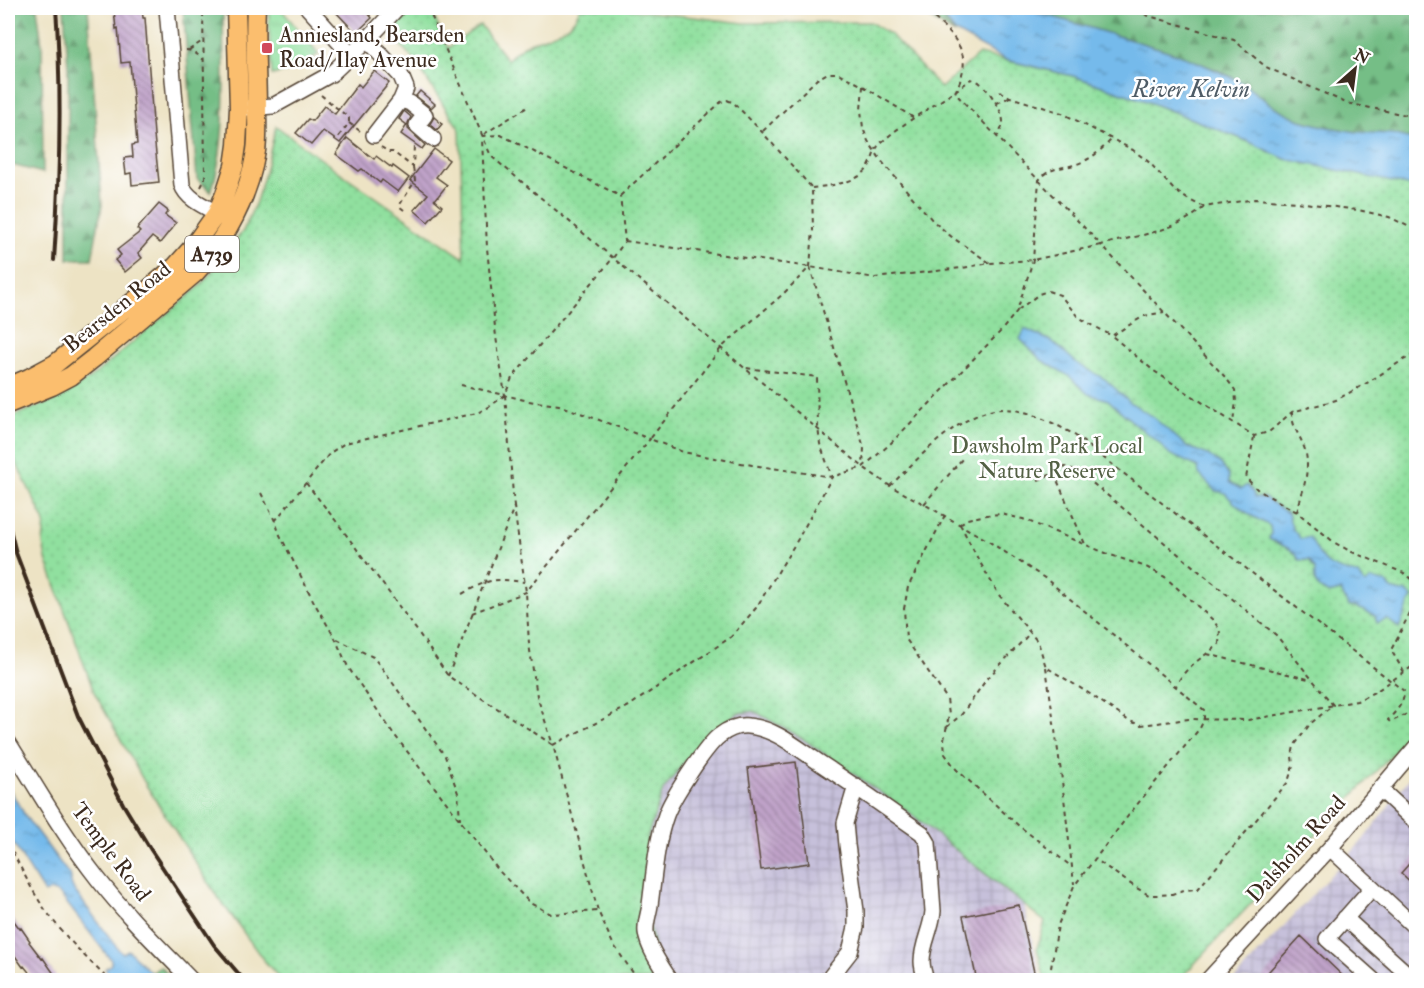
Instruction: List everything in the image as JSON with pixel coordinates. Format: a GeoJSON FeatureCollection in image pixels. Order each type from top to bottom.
{"type":"FeatureCollection","features":[{"type":"Feature","properties":{"kind":"main road","name":"Bearsden Road"},"geometry":{"type":"LineString","coordinates":[[8,387],[55,364],[148,290],[176,266],[217,213],[234,166],[237,145],[239,108],[236,8]]}},
{"type":"Feature","properties":{"kind":"main road","name":"Bearsden Road"},"geometry":{"type":"LineString","coordinates":[[8,404],[71,376],[195,273],[222,240],[244,197],[256,150],[256,8]]}},
{"type":"Feature","properties":{"kind":"street"},"geometry":{"type":"LineString","coordinates":[[167,8],[182,185],[190,196],[217,213]]}},
{"type":"Feature","properties":{"kind":"street"},"geometry":{"type":"LineString","coordinates":[[308,8],[351,54]]}},
{"type":"Feature","properties":{"kind":"street"},"geometry":{"type":"LineString","coordinates":[[239,108],[273,106],[331,74],[398,8]]}},
{"type":"Feature","properties":{"kind":"street"},"geometry":{"type":"LineString","coordinates":[[367,40],[401,76],[406,88],[401,100],[373,138]]}},
{"type":"Feature","properties":{"kind":"street"},"geometry":{"type":"LineString","coordinates":[[401,100],[410,103],[425,115],[417,125],[433,139]]}},
{"type":"Feature","properties":{"kind":"street"},"geometry":{"type":"LineString","coordinates":[[82,343],[94,358]]}},
{"type":"Feature","properties":{"kind":"street"},"geometry":{"type":"LineString","coordinates":[[670,981],[651,947],[646,932],[656,861],[666,816],[671,803],[708,748],[718,737],[732,728],[746,726],[760,728],[777,735],[856,786],[922,833],[928,843],[933,911],[922,962],[926,981]]}},
{"type":"Feature","properties":{"kind":"street","name":"Temple Road"},"geometry":{"type":"LineString","coordinates":[[8,742],[80,856],[121,906],[190,981]]}},
{"type":"Feature","properties":{"kind":"street","name":"Dalsholm Road"},"geometry":{"type":"LineString","coordinates":[[1208,981],[1330,848],[1416,747]]}},
{"type":"Feature","properties":{"kind":"street"},"geometry":{"type":"LineString","coordinates":[[828,981],[850,952],[856,927],[846,823],[856,786]]}},
{"type":"Feature","properties":{"kind":"street"},"geometry":{"type":"LineString","coordinates":[[1380,789],[1416,822]]}},
{"type":"Feature","properties":{"kind":"street"},"geometry":{"type":"LineString","coordinates":[[1330,848],[1416,925]]}},
{"type":"Feature","properties":{"kind":"street"},"geometry":{"type":"LineString","coordinates":[[1372,888],[1327,939],[1373,981]]}},
{"type":"Feature","properties":{"kind":"street"},"geometry":{"type":"LineString","coordinates":[[1345,918],[1414,981]]}},
{"type":"Feature","properties":{"kind":"path"},"geometry":{"type":"LineString","coordinates":[[190,196],[202,186],[205,179],[203,8]]}},
{"type":"Feature","properties":{"kind":"path"},"geometry":{"type":"LineString","coordinates":[[428,8],[491,156],[818,427],[863,467],[890,486],[985,539],[1046,579],[1204,710],[1204,720],[1200,728],[1074,886],[1058,925],[1052,981]]}},
{"type":"Feature","properties":{"kind":"path"},"geometry":{"type":"LineString","coordinates":[[923,8],[957,40],[963,52],[963,72],[955,93]]}},
{"type":"Feature","properties":{"kind":"path"},"geometry":{"type":"LineString","coordinates":[[1128,8],[1234,40],[1266,67],[1346,103],[1416,117]]}},
{"type":"Feature","properties":{"kind":"path"},"geometry":{"type":"LineString","coordinates":[[171,51],[189,50],[204,40]]}},
{"type":"Feature","properties":{"kind":"path"},"geometry":{"type":"LineString","coordinates":[[189,50],[204,60]]}},
{"type":"Feature","properties":{"kind":"path"},"geometry":{"type":"LineString","coordinates":[[762,132],[817,79],[828,73],[838,73],[863,86],[914,118]]}},
{"type":"Feature","properties":{"kind":"path"},"geometry":{"type":"LineString","coordinates":[[812,188],[835,185],[859,177],[870,167],[875,151],[881,142],[955,93],[971,79],[979,82],[997,103],[1003,116],[1004,124],[997,136]]}},
{"type":"Feature","properties":{"kind":"path"},"geometry":{"type":"LineString","coordinates":[[863,86],[861,110],[863,128],[875,151],[933,221],[953,238],[990,263]]}},
{"type":"Feature","properties":{"kind":"path"},"geometry":{"type":"LineString","coordinates":[[1000,91],[1010,97],[1062,113],[1133,150],[1150,163],[1174,190],[1204,207],[1255,199],[1297,202],[1358,210],[1389,217],[1416,230]]}},
{"type":"Feature","properties":{"kind":"path"},"geometry":{"type":"LineString","coordinates":[[955,93],[1226,378],[1235,390],[1233,422]]}},
{"type":"Feature","properties":{"kind":"path"},"geometry":{"type":"LineString","coordinates":[[322,97],[349,118],[349,123],[336,140]]}},
{"type":"Feature","properties":{"kind":"path"},"geometry":{"type":"LineString","coordinates":[[997,103],[1010,97]]}},
{"type":"Feature","properties":{"kind":"path"},"geometry":{"type":"LineString","coordinates":[[620,196],[721,102],[727,100],[734,103],[762,132],[812,188],[813,230],[810,267],[864,448],[863,467]]}},
{"type":"Feature","properties":{"kind":"path"},"geometry":{"type":"LineString","coordinates":[[482,136],[528,106]]}},
{"type":"Feature","properties":{"kind":"path"},"geometry":{"type":"LineString","coordinates":[[349,123],[373,138],[389,153],[393,152],[413,167]]}},
{"type":"Feature","properties":{"kind":"path"},"geometry":{"type":"LineString","coordinates":[[482,136],[501,135],[620,196]]}},
{"type":"Feature","properties":{"kind":"path"},"geometry":{"type":"LineString","coordinates":[[482,136],[487,248],[496,337],[505,395],[514,507],[526,592],[529,644],[537,696],[598,911],[613,944],[638,981]]}},
{"type":"Feature","properties":{"kind":"path"},"geometry":{"type":"LineString","coordinates":[[1017,311],[1033,260],[1039,180],[1046,173],[1055,169],[1084,162],[1100,152],[1112,139]]}},
{"type":"Feature","properties":{"kind":"path"},"geometry":{"type":"LineString","coordinates":[[404,210],[399,206],[416,181],[413,167],[414,145]]}},
{"type":"Feature","properties":{"kind":"path"},"geometry":{"type":"LineString","coordinates":[[275,521],[330,453],[345,443],[477,412],[489,407],[505,395],[512,378],[625,241],[620,196]]}},
{"type":"Feature","properties":{"kind":"path"},"geometry":{"type":"LineString","coordinates":[[625,241],[875,278],[990,263],[1033,260],[1180,224],[1204,207]]}},
{"type":"Feature","properties":{"kind":"path"},"geometry":{"type":"LineString","coordinates":[[472,613],[526,592],[722,347],[783,294],[810,267]]}},
{"type":"Feature","properties":{"kind":"path"},"geometry":{"type":"LineString","coordinates":[[460,385],[528,401],[559,405],[683,452],[832,477],[863,467],[889,445],[1001,331],[1017,311],[1039,294],[1048,291],[1060,295],[1078,317],[1112,336],[1154,371],[1254,436],[1269,432],[1292,412],[1336,400],[1416,353]]}},
{"type":"Feature","properties":{"kind":"path"},"geometry":{"type":"LineString","coordinates":[[1112,336],[1144,316],[1164,312]]}},
{"type":"Feature","properties":{"kind":"path"},"geometry":{"type":"LineString","coordinates":[[553,746],[629,706],[731,636],[756,608],[832,477],[820,444],[817,377],[745,368]]}},
{"type":"Feature","properties":{"kind":"path"},"geometry":{"type":"LineString","coordinates":[[890,486],[927,450],[970,418],[996,410],[1018,411],[1038,416],[1073,434],[1404,691],[1405,695],[1401,705],[1388,720],[1390,722],[1416,710]]}},
{"type":"Feature","properties":{"kind":"path"},"geometry":{"type":"LineString","coordinates":[[1292,412],[1292,424],[1305,449],[1307,475],[1297,512]]}},
{"type":"Feature","properties":{"kind":"path"},"geometry":{"type":"LineString","coordinates":[[1254,436],[1246,478],[1258,490],[1297,512],[1335,543],[1404,573],[1416,582]]}},
{"type":"Feature","properties":{"kind":"path"},"geometry":{"type":"LineString","coordinates":[[924,504],[962,459]]}},
{"type":"Feature","properties":{"kind":"path"},"geometry":{"type":"LineString","coordinates":[[1038,480],[1065,467],[1078,471],[1276,634],[1333,705]]}},
{"type":"Feature","properties":{"kind":"path"},"geometry":{"type":"LineString","coordinates":[[1054,473],[1085,544]]}},
{"type":"Feature","properties":{"kind":"path"},"geometry":{"type":"LineString","coordinates":[[306,483],[336,520],[448,676],[553,746]]}},
{"type":"Feature","properties":{"kind":"path"},"geometry":{"type":"LineString","coordinates":[[261,494],[348,667],[393,733],[499,871],[530,903],[551,914],[598,911]]}},
{"type":"Feature","properties":{"kind":"path"},"geometry":{"type":"LineString","coordinates":[[448,676],[514,507]]}},
{"type":"Feature","properties":{"kind":"path"},"geometry":{"type":"LineString","coordinates":[[960,524],[967,519],[987,515],[1001,514],[1023,519],[1146,567],[1165,577],[1213,620],[1220,630],[1219,644],[1190,666],[1180,677],[1176,686]]}},
{"type":"Feature","properties":{"kind":"path"},"geometry":{"type":"LineString","coordinates":[[945,515],[908,587],[904,609],[906,639],[947,699],[949,715],[944,740],[945,754],[956,769],[1019,826],[1072,867]]}},
{"type":"Feature","properties":{"kind":"path"},"geometry":{"type":"LineString","coordinates":[[960,524],[999,595],[1038,642],[1047,667],[1074,886]]}},
{"type":"Feature","properties":{"kind":"path"},"geometry":{"type":"LineString","coordinates":[[462,594],[496,579],[524,582]]}},
{"type":"Feature","properties":{"kind":"path"},"geometry":{"type":"LineString","coordinates":[[1404,672],[1391,650],[1416,601]]}},
{"type":"Feature","properties":{"kind":"path"},"geometry":{"type":"LineString","coordinates":[[947,727],[962,714],[986,680],[1030,633]]}},
{"type":"Feature","properties":{"kind":"path"},"geometry":{"type":"LineString","coordinates":[[335,638],[373,657],[426,728],[445,756],[458,793],[460,819]]}},
{"type":"Feature","properties":{"kind":"path"},"geometry":{"type":"LineString","coordinates":[[1207,654],[1313,681]]}},
{"type":"Feature","properties":{"kind":"path"},"geometry":{"type":"LineString","coordinates":[[1047,667],[1129,721],[1141,725],[1189,719],[1248,720],[1357,701],[1378,690],[1416,664]]}},
{"type":"Feature","properties":{"kind":"path"},"geometry":{"type":"LineString","coordinates":[[1095,859],[1149,895],[1198,889],[1288,782],[1293,765],[1294,746],[1310,724],[1333,705]]}},
{"type":"Feature","properties":{"kind":"path"},"geometry":{"type":"LineString","coordinates":[[8,844],[42,906],[109,981]]}},
{"type":"Feature","properties":{"kind":"shaded area"},"geometry":{"type":"Polygon","coordinates":[[[762,709],[847,757],[1022,895],[1041,980],[655,980],[632,912],[652,801],[700,739],[727,714],[762,709]]]}},
{"type":"Feature","properties":{"kind":"shaded area"},"geometry":{"type":"Polygon","coordinates":[[[1413,773],[1416,776],[1416,980],[1234,980],[1363,840],[1413,773]]]}},
{"type":"Feature","properties":{"kind":"green space"},"geometry":{"type":"Polygon","coordinates":[[[8,8],[37,8],[42,45],[43,173],[8,164],[8,8]]]}},
{"type":"Feature","properties":{"kind":"green space"},"geometry":{"type":"Polygon","coordinates":[[[64,8],[88,8],[102,205],[92,259],[68,259],[68,67],[64,8]]]}},
{"type":"Feature","properties":{"kind":"green space"},"geometry":{"type":"Polygon","coordinates":[[[183,8],[223,8],[223,125],[217,171],[211,192],[197,179],[183,8]]]}},
{"type":"Feature","properties":{"kind":"green space"},"geometry":{"type":"Polygon","coordinates":[[[269,8],[281,9],[319,54],[293,70],[272,75],[269,8]]]}},
{"type":"Feature","properties":{"kind":"green space","name":"Dawsholm Park Local Nature Reserve"},"geometry":{"type":"Polygon","coordinates":[[[405,8],[430,8],[448,48],[480,25],[507,60],[523,46],[565,28],[580,8],[626,8],[744,23],[870,22],[891,35],[941,88],[979,54],[1073,76],[1149,102],[1247,141],[1365,175],[1416,187],[1416,770],[1396,750],[1179,980],[1045,980],[1037,948],[1045,922],[909,812],[803,739],[754,711],[738,713],[703,738],[663,790],[648,835],[645,904],[661,980],[281,980],[262,958],[213,890],[146,785],[94,692],[46,559],[43,544],[45,522],[8,446],[8,418],[55,400],[89,379],[201,285],[243,231],[256,202],[276,126],[464,258],[460,130],[414,60],[389,32],[405,8]]]}},
{"type":"Feature","properties":{"kind":"green space"},"geometry":{"type":"Polygon","coordinates":[[[914,8],[935,8],[955,34],[914,8]]]}},
{"type":"Feature","properties":{"kind":"green space"},"geometry":{"type":"Polygon","coordinates":[[[1023,8],[1416,8],[1416,140],[1393,134],[1357,132],[1327,127],[1300,120],[1273,106],[1238,80],[1217,70],[1165,50],[1023,8]]]}},
{"type":"Feature","properties":{"kind":"green space"},"geometry":{"type":"Polygon","coordinates":[[[160,966],[173,980],[158,980],[151,974],[160,966]]]}},
{"type":"Feature","properties":{"kind":"water","name":"River Kelvin"},"geometry":{"type":"Polygon","coordinates":[[[936,8],[1023,8],[1193,60],[1238,80],[1273,106],[1300,120],[1327,127],[1357,132],[1393,134],[1416,140],[1416,187],[1285,159],[1247,141],[1149,102],[1073,76],[1006,60],[955,32],[936,8]]]}},
{"type":"Feature","properties":{"kind":"water"},"geometry":{"type":"Polygon","coordinates":[[[1025,329],[1053,342],[1078,364],[1105,379],[1130,402],[1154,418],[1188,447],[1208,455],[1221,464],[1229,476],[1229,482],[1241,489],[1247,485],[1255,497],[1265,498],[1288,513],[1292,528],[1301,539],[1310,537],[1323,560],[1328,564],[1359,575],[1365,584],[1372,579],[1387,583],[1391,589],[1406,591],[1412,597],[1399,628],[1387,619],[1377,623],[1375,616],[1356,607],[1348,606],[1341,591],[1329,594],[1321,589],[1315,582],[1315,569],[1309,560],[1299,560],[1290,549],[1269,539],[1270,526],[1250,515],[1225,493],[1215,491],[1199,474],[1198,467],[1169,454],[1108,400],[1088,394],[1069,376],[1041,360],[1020,339],[1025,329]]]}},
{"type":"Feature","properties":{"kind":"water"},"geometry":{"type":"Polygon","coordinates":[[[8,787],[28,820],[71,877],[74,890],[119,950],[123,953],[128,950],[158,980],[116,980],[105,969],[111,964],[111,960],[63,898],[54,892],[44,893],[8,835],[8,787]]]}},
{"type":"Feature","properties":{"kind":"building"},"geometry":{"type":"Polygon","coordinates":[[[142,8],[143,18],[145,18],[159,182],[132,185],[131,173],[126,174],[124,158],[133,157],[132,145],[137,144],[130,62],[121,63],[114,10],[142,8]]]}},
{"type":"Feature","properties":{"kind":"building"},"geometry":{"type":"Polygon","coordinates":[[[332,8],[364,8],[372,18],[356,33],[332,8]]]}},
{"type":"Feature","properties":{"kind":"building"},"geometry":{"type":"Polygon","coordinates":[[[374,71],[389,83],[340,143],[323,131],[311,145],[296,133],[308,119],[312,121],[324,106],[335,114],[358,84],[361,87],[374,71]]]}},
{"type":"Feature","properties":{"kind":"building"},"geometry":{"type":"Polygon","coordinates":[[[420,91],[435,104],[431,108],[416,96],[420,91]]]}},
{"type":"Feature","properties":{"kind":"building"},"geometry":{"type":"Polygon","coordinates":[[[404,111],[411,117],[408,129],[425,145],[422,149],[401,134],[407,125],[399,119],[404,111]]]}},
{"type":"Feature","properties":{"kind":"building"},"geometry":{"type":"Polygon","coordinates":[[[434,117],[442,124],[437,130],[430,124],[434,117]]]}},
{"type":"Feature","properties":{"kind":"building"},"geometry":{"type":"Polygon","coordinates":[[[347,138],[374,159],[376,156],[409,178],[398,192],[382,180],[380,183],[362,169],[359,171],[336,154],[347,138]]]}},
{"type":"Feature","properties":{"kind":"building"},"geometry":{"type":"Polygon","coordinates":[[[434,149],[449,160],[436,177],[447,185],[435,200],[442,206],[428,222],[414,210],[428,194],[410,180],[434,149]]]}},
{"type":"Feature","properties":{"kind":"building"},"geometry":{"type":"Polygon","coordinates":[[[159,204],[168,211],[165,215],[176,223],[160,243],[152,237],[138,253],[142,258],[125,272],[115,260],[121,255],[117,250],[140,232],[137,229],[159,204]]]}},
{"type":"Feature","properties":{"kind":"building"},"geometry":{"type":"Polygon","coordinates":[[[796,762],[809,863],[761,870],[748,768],[796,762]]]}},
{"type":"Feature","properties":{"kind":"building"},"geometry":{"type":"Polygon","coordinates":[[[1416,856],[1416,887],[1401,873],[1416,856]]]}},
{"type":"Feature","properties":{"kind":"building"},"geometry":{"type":"Polygon","coordinates":[[[1019,905],[1036,981],[977,981],[963,916],[1019,905]]]}},
{"type":"Feature","properties":{"kind":"building"},"geometry":{"type":"Polygon","coordinates":[[[8,913],[59,981],[36,981],[23,967],[8,946],[8,913]]]}},
{"type":"Feature","properties":{"kind":"building"},"geometry":{"type":"Polygon","coordinates":[[[1301,936],[1348,981],[1260,981],[1301,936]]]}},
{"type":"Feature","properties":{"kind":"railway"},"geometry":{"type":"LineString","coordinates":[[54,260],[60,134],[56,8]]}},
{"type":"Feature","properties":{"kind":"railway"},"geometry":{"type":"LineString","coordinates":[[8,521],[16,553],[78,716],[123,804],[214,945],[244,980]]}},
{"type":"Feature","properties":{"kind":"place","name":"Anniesland, Bearsden Road/ Ilay Avenue"},"geometry":{"type":"Point","coordinates":[267,48]}}]}
